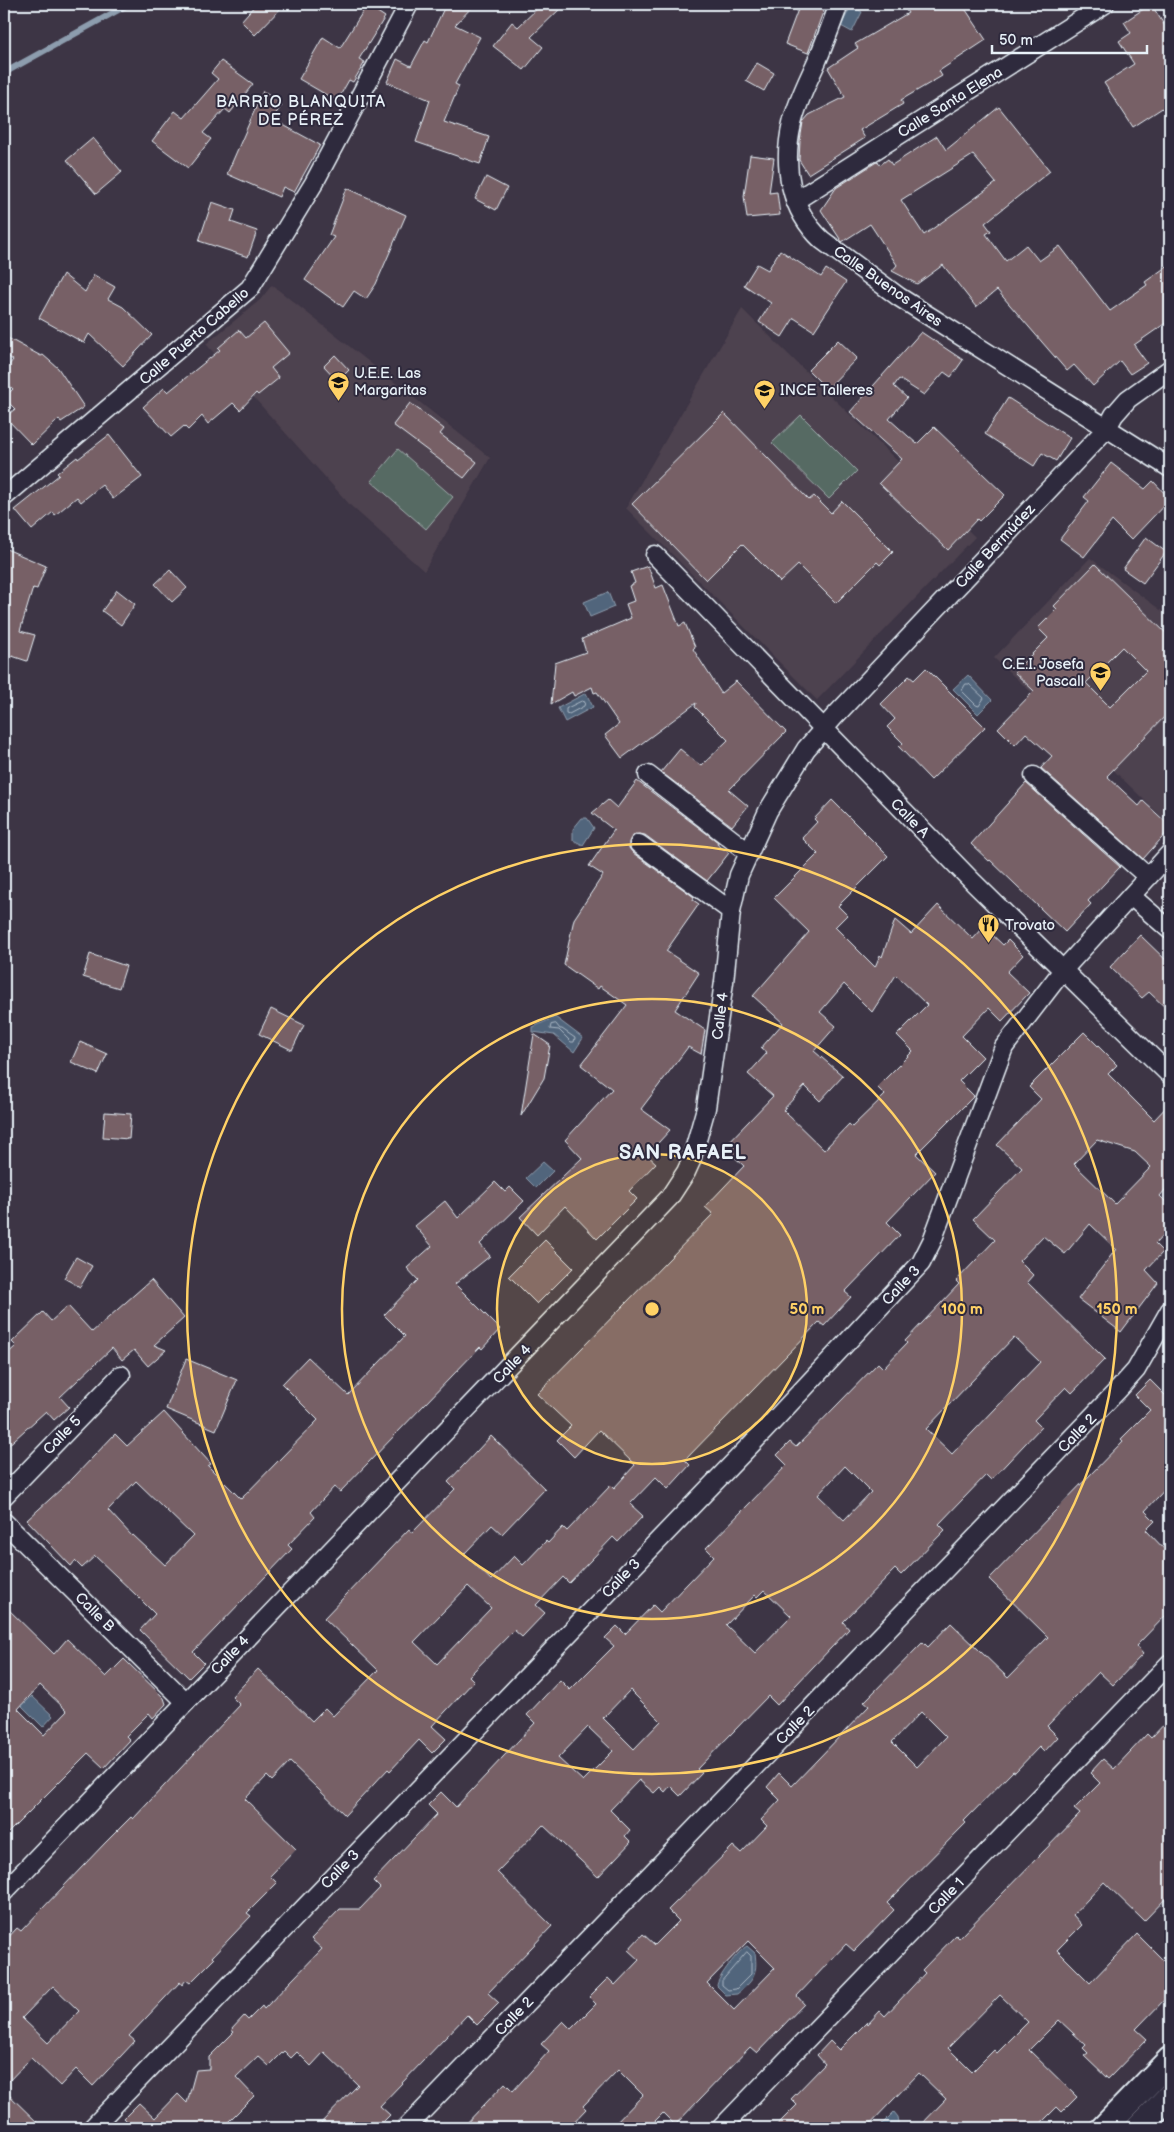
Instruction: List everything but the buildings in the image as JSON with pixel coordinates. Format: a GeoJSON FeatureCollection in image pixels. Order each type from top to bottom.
{"type":"FeatureCollection","features":[{"type":"Feature","properties":{"kind":"street","name":"Calle Puerto Cabello"},"geometry":{"type":"LineString","coordinates":[[4,497],[250,288],[314,183],[409,4]]}},
{"type":"Feature","properties":{"kind":"street","name":"Calle Buenos Aires"},"geometry":{"type":"LineString","coordinates":[[839,4],[792,124],[788,153],[788,177],[795,201],[811,230],[862,271],[899,297],[1170,468]]}},
{"type":"Feature","properties":{"kind":"street","name":"Calle Santa Elena"},"geometry":{"type":"LineString","coordinates":[[795,201],[1105,4]]}},
{"type":"Feature","properties":{"kind":"street","name":"Calle Bermúdez"},"geometry":{"type":"LineString","coordinates":[[824,729],[1107,428],[1128,399],[1170,369]]}},
{"type":"Feature","properties":{"kind":"street","name":"Calle A"},"geometry":{"type":"LineString","coordinates":[[655,555],[974,883],[1170,1075]]}},
{"type":"Feature","properties":{"kind":"street","name":"Calle 4"},"geometry":{"type":"LineString","coordinates":[[4,1892],[654,1216],[679,1184],[691,1161],[706,1108],[724,982],[731,911],[739,875],[768,811],[797,763],[824,729]]}},
{"type":"Feature","properties":{"kind":"street"},"geometry":{"type":"LineString","coordinates":[[648,775],[748,852]]}},
{"type":"Feature","properties":{"kind":"street"},"geometry":{"type":"LineString","coordinates":[[1034,776],[1148,877]]}},
{"type":"Feature","properties":{"kind":"street"},"geometry":{"type":"LineString","coordinates":[[640,844],[731,911]]}},
{"type":"Feature","properties":{"kind":"street","name":"Calle 3"},"geometry":{"type":"LineString","coordinates":[[92,2128],[764,1431],[921,1263],[932,1242],[1004,1046],[1063,970],[1170,853]]}},
{"type":"Feature","properties":{"kind":"street"},"geometry":{"type":"LineString","coordinates":[[1131,896],[1170,930]]}},
{"type":"Feature","properties":{"kind":"street","name":"Calle 2"},"geometry":{"type":"LineString","coordinates":[[406,2128],[1118,1390],[1136,1370],[1170,1310]]}},
{"type":"Feature","properties":{"kind":"street","name":"Calle 5"},"geometry":{"type":"LineString","coordinates":[[4,1496],[121,1375]]}},
{"type":"Feature","properties":{"kind":"street","name":"Calle B"},"geometry":{"type":"LineString","coordinates":[[4,1522],[186,1702]]}},
{"type":"Feature","properties":{"kind":"street","name":"Calle 1"},"geometry":{"type":"LineString","coordinates":[[721,2128],[1170,1663]]}},
{"type":"Feature","properties":{"kind":"street"},"geometry":{"type":"LineString","coordinates":[[1104,2128],[1170,2060]]}},
{"type":"Feature","properties":{"kind":"street"},"geometry":{"type":"LineString","coordinates":[[1139,2128],[1170,2096]]}},
{"type":"Feature","properties":{"kind":"shaded area","name":"U.E.E. Las Margaritas"},"geometry":{"type":"Polygon","coordinates":[[[272,285],[490,458],[424,571],[351,506],[206,344],[260,300],[272,285]]]}},
{"type":"Feature","properties":{"kind":"shaded area","name":"INCE Talleres"},"geometry":{"type":"Polygon","coordinates":[[[742,309],[975,537],[817,700],[626,508],[742,309]]]}},
{"type":"Feature","properties":{"kind":"shaded area","name":"C.E.I. Josefa Pascall"},"geometry":{"type":"Polygon","coordinates":[[[1090,558],[1170,617],[1170,825],[1067,725],[994,658],[1090,558]]]}},
{"type":"Feature","properties":{"kind":"green space"},"geometry":{"type":"Polygon","coordinates":[[[801,415],[857,471],[829,499],[772,443],[801,415]]]}},
{"type":"Feature","properties":{"kind":"green space"},"geometry":{"type":"Polygon","coordinates":[[[398,449],[453,497],[426,529],[371,481],[398,449]]]}},
{"type":"Feature","properties":{"kind":"water"},"geometry":{"type":"Polygon","coordinates":[[[851,6],[862,12],[852,32],[841,26],[851,6]]]}},
{"type":"Feature","properties":{"kind":"water"},"geometry":{"type":"Polygon","coordinates":[[[608,592],[614,607],[590,617],[584,602],[608,592]]]}},
{"type":"Feature","properties":{"kind":"water"},"geometry":{"type":"Polygon","coordinates":[[[968,675],[992,700],[978,714],[953,689],[968,675]]]}},
{"type":"Feature","properties":{"kind":"water"},"geometry":{"type":"Polygon","coordinates":[[[586,693],[593,707],[565,722],[558,708],[586,693]]]}},
{"type":"Feature","properties":{"kind":"water"},"geometry":{"type":"Polygon","coordinates":[[[582,818],[587,818],[594,828],[583,845],[573,840],[573,829],[582,818]]]}},
{"type":"Feature","properties":{"kind":"water"},"geometry":{"type":"Polygon","coordinates":[[[555,1017],[583,1038],[574,1052],[554,1035],[533,1032],[533,1027],[555,1017]]]}},
{"type":"Feature","properties":{"kind":"water"},"geometry":{"type":"Polygon","coordinates":[[[543,1162],[553,1171],[536,1188],[526,1178],[543,1162]]]}},
{"type":"Feature","properties":{"kind":"water"},"geometry":{"type":"Polygon","coordinates":[[[32,1696],[53,1716],[43,1727],[22,1706],[32,1696]]]}},
{"type":"Feature","properties":{"kind":"water"},"geometry":{"type":"Polygon","coordinates":[[[747,1946],[755,1953],[756,1967],[753,1977],[737,1994],[726,1995],[717,1986],[718,1982],[729,1964],[747,1946]]]}},
{"type":"Feature","properties":{"kind":"water"},"geometry":{"type":"Polygon","coordinates":[[[894,2112],[898,2117],[900,2128],[878,2128],[894,2112]]]}},
{"type":"Feature","properties":{"kind":"waterway"},"geometry":{"type":"LineString","coordinates":[[4,73],[129,4]]}},
{"type":"Feature","properties":{"kind":"place","name":"U.E.E. Las Margaritas"},"geometry":{"type":"Point","coordinates":[338,401]}},
{"type":"Feature","properties":{"kind":"place","name":"INCE Talleres"},"geometry":{"type":"Point","coordinates":[764,409]}},
{"type":"Feature","properties":{"kind":"place","name":"C.E.I. Josefa Pascall"},"geometry":{"type":"Point","coordinates":[1100,692]}},
{"type":"Feature","properties":{"kind":"place","name":"Trovato"},"geometry":{"type":"Point","coordinates":[989,944]}},
{"type":"Feature","properties":{"kind":"district","name":"BARRIO BLANQUITA DE PÉREZ"},"geometry":{"type":"Point","coordinates":[301,110]}},
{"type":"Feature","properties":{"kind":"district","name":"SAN RAFAEL"},"geometry":{"type":"Point","coordinates":[683,1152]}}]}
